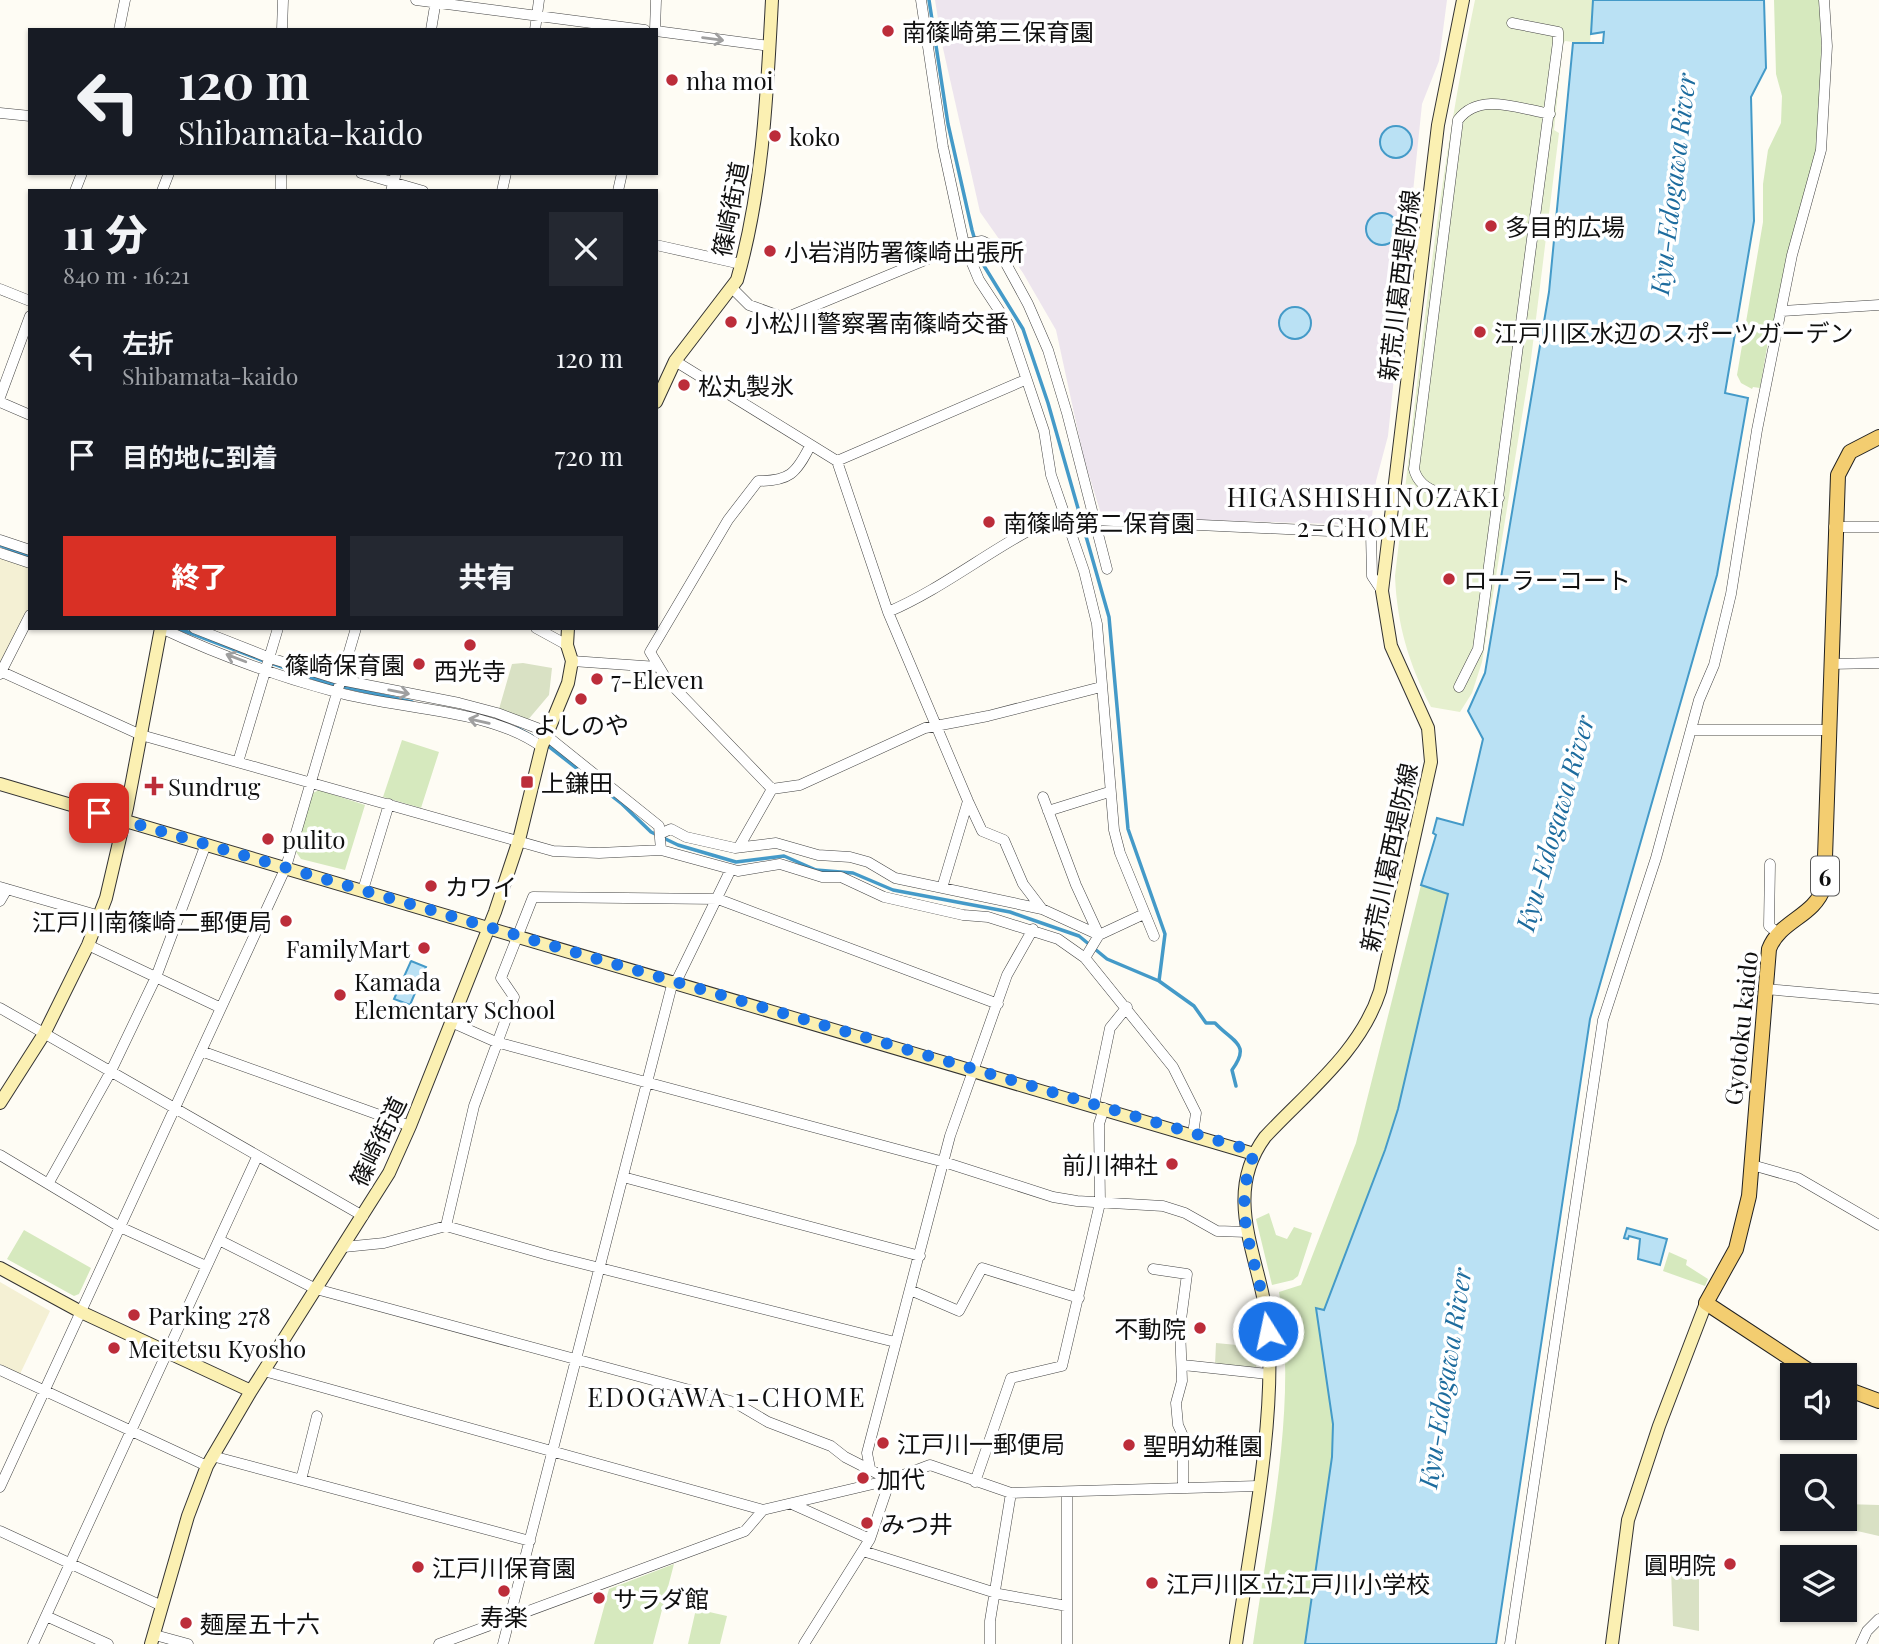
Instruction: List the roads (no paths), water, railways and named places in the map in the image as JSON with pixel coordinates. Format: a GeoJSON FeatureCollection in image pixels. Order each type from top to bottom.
{"type":"FeatureCollection","features":[{"type":"Feature","properties":{"kind":"main road","name":"篠崎街道"},"geometry":{"type":"LineString","coordinates":[[658,398],[675,361],[731,287],[741,264],[761,166],[772,0]]}},
{"type":"Feature","properties":{"kind":"main road","name":"新荒川葛西堤防線"},"geometry":{"type":"LineString","coordinates":[[1236,1644],[1258,1486],[1268,1374],[1267,1322],[1247,1233],[1242,1200],[1244,1181],[1254,1154],[1265,1137],[1355,1043],[1372,1017],[1431,762],[1430,739],[1391,646],[1382,591],[1438,125],[1463,0]]}},
{"type":"Feature","properties":{"kind":"main road","name":"Gyotoku kaido"},"geometry":{"type":"LineString","coordinates":[[1612,1644],[1628,1520],[1659,1426],[1706,1303],[1736,1249],[1749,1196],[1769,950],[1777,933],[1812,908],[1824,887],[1834,527],[1840,467],[1850,452],[1879,437]]}},
{"type":"Feature","properties":{"kind":"main road"},"geometry":{"type":"LineString","coordinates":[[0,1103],[44,1034],[100,916],[112,880],[125,821],[161,630]]}},
{"type":"Feature","properties":{"kind":"main road"},"geometry":{"type":"LineString","coordinates":[[568,630],[567,645],[572,661]]}},
{"type":"Feature","properties":{"kind":"main road","name":"篠崎街道"},"geometry":{"type":"LineString","coordinates":[[153,1640],[188,1516],[210,1461],[250,1391],[389,1173],[410,1126],[489,927],[519,840],[544,743],[568,683],[572,661]]}},
{"type":"Feature","properties":{"kind":"main road"},"geometry":{"type":"LineString","coordinates":[[0,784],[1099,1106],[1254,1154]]}},
{"type":"Feature","properties":{"kind":"main road"},"geometry":{"type":"LineString","coordinates":[[0,1268],[81,1312],[250,1391]]}},
{"type":"Feature","properties":{"kind":"main road"},"geometry":{"type":"LineString","coordinates":[[1706,1303],[1797,1363]]}},
{"type":"Feature","properties":{"kind":"main road"},"geometry":{"type":"LineString","coordinates":[[1857,1393],[1879,1401]]}},
{"type":"Feature","properties":{"kind":"street"},"geometry":{"type":"LineString","coordinates":[[119,28],[125,0]]}},
{"type":"Feature","properties":{"kind":"street"},"geometry":{"type":"LineString","coordinates":[[282,28],[284,0]]}},
{"type":"Feature","properties":{"kind":"street"},"geometry":{"type":"LineString","coordinates":[[416,0],[631,28]]}},
{"type":"Feature","properties":{"kind":"street"},"geometry":{"type":"LineString","coordinates":[[535,28],[539,0]]}},
{"type":"Feature","properties":{"kind":"street"},"geometry":{"type":"LineString","coordinates":[[655,28],[656,0]]}},
{"type":"Feature","properties":{"kind":"street"},"geometry":{"type":"LineString","coordinates":[[921,0],[943,147],[964,244],[979,280],[1008,324],[1044,431],[1051,475],[1084,571],[1097,624],[1109,792],[1119,853],[1154,936]]}},
{"type":"Feature","properties":{"kind":"street"},"geometry":{"type":"LineString","coordinates":[[1510,1644],[1603,1020],[1662,836],[1699,700],[1714,665],[1731,594],[1757,429],[1783,311],[1792,255],[1821,150],[1826,58],[1824,0]]}},
{"type":"Feature","properties":{"kind":"street"},"geometry":{"type":"LineString","coordinates":[[431,28],[436,1]]}},
{"type":"Feature","properties":{"kind":"street"},"geometry":{"type":"LineString","coordinates":[[1459,687],[1478,649],[1550,114],[1558,32],[1512,23]]}},
{"type":"Feature","properties":{"kind":"street"},"geometry":{"type":"LineString","coordinates":[[658,31],[770,46]]}},
{"type":"Feature","properties":{"kind":"street"},"geometry":{"type":"LineString","coordinates":[[1499,498],[1431,491],[1417,480],[1414,470],[1458,120],[1465,110],[1487,103],[1550,114]]}},
{"type":"Feature","properties":{"kind":"street"},"geometry":{"type":"LineString","coordinates":[[0,113],[28,116]]}},
{"type":"Feature","properties":{"kind":"street"},"geometry":{"type":"LineString","coordinates":[[365,175],[392,188]]}},
{"type":"Feature","properties":{"kind":"street"},"geometry":{"type":"LineString","coordinates":[[731,287],[749,304],[785,318],[964,244],[982,241],[998,249],[1028,304],[1048,350],[1107,569]]}},
{"type":"Feature","properties":{"kind":"street"},"geometry":{"type":"LineString","coordinates":[[658,245],[741,264]]}},
{"type":"Feature","properties":{"kind":"street"},"geometry":{"type":"LineString","coordinates":[[0,289],[28,300]]}},
{"type":"Feature","properties":{"kind":"street"},"geometry":{"type":"LineString","coordinates":[[1783,311],[1879,305]]}},
{"type":"Feature","properties":{"kind":"street"},"geometry":{"type":"LineString","coordinates":[[0,397],[28,321]]}},
{"type":"Feature","properties":{"kind":"street"},"geometry":{"type":"LineString","coordinates":[[675,361],[837,461],[888,612],[968,801],[982,831],[1004,840],[1024,884],[1042,909]]}},
{"type":"Feature","properties":{"kind":"street"},"geometry":{"type":"LineString","coordinates":[[837,461],[1026,380]]}},
{"type":"Feature","properties":{"kind":"street"},"geometry":{"type":"LineString","coordinates":[[0,402],[28,414]]}},
{"type":"Feature","properties":{"kind":"street"},"geometry":{"type":"LineString","coordinates":[[772,789],[712,730],[658,667],[650,652],[727,520],[758,481],[781,481],[801,465],[810,446]]}},
{"type":"Feature","properties":{"kind":"street"},"geometry":{"type":"LineString","coordinates":[[888,612],[914,601],[1007,542],[1063,514]]}},
{"type":"Feature","properties":{"kind":"street"},"geometry":{"type":"LineString","coordinates":[[1093,520],[1371,533],[1372,576],[1382,591]]}},
{"type":"Feature","properties":{"kind":"street"},"geometry":{"type":"LineString","coordinates":[[1834,527],[1879,527]]}},
{"type":"Feature","properties":{"kind":"street"},"geometry":{"type":"LineString","coordinates":[[0,540],[28,549]]}},
{"type":"Feature","properties":{"kind":"street"},"geometry":{"type":"LineString","coordinates":[[0,553],[28,562]]}},
{"type":"Feature","properties":{"kind":"street"},"geometry":{"type":"LineString","coordinates":[[28,619],[0,673],[141,735],[553,851],[599,853],[661,850],[738,872],[780,864],[822,877],[841,877],[884,897],[1033,929],[1058,939],[1085,958],[1173,1067],[1196,1113],[1193,1134]]}},
{"type":"Feature","properties":{"kind":"street"},"geometry":{"type":"LineString","coordinates":[[167,630],[339,686],[497,713],[537,728],[544,743],[619,793],[659,826],[662,833],[661,850]]}},
{"type":"Feature","properties":{"kind":"street"},"geometry":{"type":"LineString","coordinates":[[198,630],[267,663]]}},
{"type":"Feature","properties":{"kind":"street"},"geometry":{"type":"LineString","coordinates":[[238,762],[277,630]]}},
{"type":"Feature","properties":{"kind":"street"},"geometry":{"type":"LineString","coordinates":[[0,1487],[286,867],[355,630]]}},
{"type":"Feature","properties":{"kind":"street"},"geometry":{"type":"LineString","coordinates":[[540,630],[567,645]]}},
{"type":"Feature","properties":{"kind":"street"},"geometry":{"type":"LineString","coordinates":[[572,661],[658,667]]}},
{"type":"Feature","properties":{"kind":"street"},"geometry":{"type":"LineString","coordinates":[[1830,664],[1879,663]]}},
{"type":"Feature","properties":{"kind":"street"},"geometry":{"type":"LineString","coordinates":[[772,789],[800,785],[925,728],[1101,687]]}},
{"type":"Feature","properties":{"kind":"street"},"geometry":{"type":"LineString","coordinates":[[1691,730],[1830,730]]}},
{"type":"Feature","properties":{"kind":"street"},"geometry":{"type":"LineString","coordinates":[[739,847],[772,789]]}},
{"type":"Feature","properties":{"kind":"street"},"geometry":{"type":"LineString","coordinates":[[1048,811],[1109,792]]}},
{"type":"Feature","properties":{"kind":"street"},"geometry":{"type":"LineString","coordinates":[[1043,797],[1076,885],[1099,936]]}},
{"type":"Feature","properties":{"kind":"street"},"geometry":{"type":"LineString","coordinates":[[942,888],[968,801]]}},
{"type":"Feature","properties":{"kind":"street"},"geometry":{"type":"LineString","coordinates":[[363,890],[389,804]]}},
{"type":"Feature","properties":{"kind":"street"},"geometry":{"type":"LineString","coordinates":[[662,833],[671,829],[686,837],[739,847],[776,843],[818,855],[850,857],[868,862],[895,878],[1042,909],[1099,936]]}},
{"type":"Feature","properties":{"kind":"street"},"geometry":{"type":"LineString","coordinates":[[48,1184],[110,1073],[156,977],[206,844]]}},
{"type":"Feature","properties":{"kind":"street"},"geometry":{"type":"LineString","coordinates":[[1770,864],[1769,926],[1777,933]]}},
{"type":"Feature","properties":{"kind":"street"},"geometry":{"type":"LineString","coordinates":[[503,1644],[675,982],[731,869]]}},
{"type":"Feature","properties":{"kind":"street"},"geometry":{"type":"LineString","coordinates":[[0,901],[4,888],[100,916]]}},
{"type":"Feature","properties":{"kind":"street"},"geometry":{"type":"LineString","coordinates":[[446,1226],[474,1106],[514,997],[501,978],[520,936],[533,897],[718,899],[998,1004]]}},
{"type":"Feature","properties":{"kind":"street"},"geometry":{"type":"LineString","coordinates":[[1085,958],[1099,936],[1144,914]]}},
{"type":"Feature","properties":{"kind":"street"},"geometry":{"type":"LineString","coordinates":[[870,1468],[867,1453],[944,1162],[1007,975],[1033,929]]}},
{"type":"Feature","properties":{"kind":"street"},"geometry":{"type":"LineString","coordinates":[[88,945],[220,1008]]}},
{"type":"Feature","properties":{"kind":"street"},"geometry":{"type":"LineString","coordinates":[[1765,989],[1879,999]]}},
{"type":"Feature","properties":{"kind":"street"},"geometry":{"type":"LineString","coordinates":[[975,1482],[1011,1378],[1062,1366],[1100,1203],[1099,1106],[1110,1028],[1127,1007]]}},
{"type":"Feature","properties":{"kind":"street"},"geometry":{"type":"LineString","coordinates":[[0,1009],[363,1216]]}},
{"type":"Feature","properties":{"kind":"street"},"geometry":{"type":"LineString","coordinates":[[451,1022],[496,1042],[944,1162],[1053,1197],[1100,1203],[1163,1206],[1185,1213],[1217,1231],[1247,1233]]}},
{"type":"Feature","properties":{"kind":"street"},"geometry":{"type":"LineString","coordinates":[[201,1051],[410,1126]]}},
{"type":"Feature","properties":{"kind":"street"},"geometry":{"type":"LineString","coordinates":[[0,1155],[120,1227],[206,1266]]}},
{"type":"Feature","properties":{"kind":"street"},"geometry":{"type":"LineString","coordinates":[[33,1644],[257,1157]]}},
{"type":"Feature","properties":{"kind":"street"},"geometry":{"type":"LineString","coordinates":[[1752,1165],[1798,1178],[1879,1225]]}},
{"type":"Feature","properties":{"kind":"street"},"geometry":{"type":"LineString","coordinates":[[623,1177],[920,1256]]}},
{"type":"Feature","properties":{"kind":"street"},"geometry":{"type":"LineString","coordinates":[[344,1247],[384,1243],[446,1226],[600,1268],[895,1342]]}},
{"type":"Feature","properties":{"kind":"street"},"geometry":{"type":"LineString","coordinates":[[219,1240],[316,1289],[734,1402],[768,1422],[824,1443],[890,1480]]}},
{"type":"Feature","properties":{"kind":"street"},"geometry":{"type":"LineString","coordinates":[[910,1290],[959,1311],[982,1268],[1079,1298]]}},
{"type":"Feature","properties":{"kind":"street"},"geometry":{"type":"LineString","coordinates":[[1153,1269],[1187,1275],[1180,1327],[1182,1365],[1176,1403],[1178,1425],[1183,1436],[1183,1488]]}},
{"type":"Feature","properties":{"kind":"street"},"geometry":{"type":"LineString","coordinates":[[1182,1365],[1268,1374]]}},
{"type":"Feature","properties":{"kind":"street"},"geometry":{"type":"LineString","coordinates":[[0,1370],[131,1430],[210,1461],[301,1480],[530,1541]]}},
{"type":"Feature","properties":{"kind":"street"},"geometry":{"type":"LineString","coordinates":[[264,1371],[763,1510],[794,1505],[890,1480],[930,1465],[1011,1493],[1258,1486]]}},
{"type":"Feature","properties":{"kind":"street"},"geometry":{"type":"LineString","coordinates":[[301,1480],[317,1416]]}},
{"type":"Feature","properties":{"kind":"street"},"geometry":{"type":"LineString","coordinates":[[804,1644],[870,1539],[890,1480]]}},
{"type":"Feature","properties":{"kind":"street"},"geometry":{"type":"LineString","coordinates":[[989,1644],[994,1591],[1011,1493]]}},
{"type":"Feature","properties":{"kind":"street"},"geometry":{"type":"LineString","coordinates":[[1067,1493],[1067,1644]]}},
{"type":"Feature","properties":{"kind":"street"},"geometry":{"type":"LineString","coordinates":[[794,1505],[870,1539]]}},
{"type":"Feature","properties":{"kind":"street"},"geometry":{"type":"LineString","coordinates":[[439,1644],[745,1531],[763,1510]]}},
{"type":"Feature","properties":{"kind":"street"},"geometry":{"type":"LineString","coordinates":[[0,1531],[162,1606]]}},
{"type":"Feature","properties":{"kind":"street"},"geometry":{"type":"LineString","coordinates":[[863,1552],[994,1591],[1067,1606]]}},
{"type":"Feature","properties":{"kind":"street"},"geometry":{"type":"LineString","coordinates":[[46,1616],[108,1644]]}},
{"type":"Feature","properties":{"kind":"street"},"geometry":{"type":"LineString","coordinates":[[1861,1644],[1867,1631],[1879,1619]]}},
{"type":"Feature","properties":{"kind":"street"},"geometry":{"type":"LineString","coordinates":[[153,1640],[188,1644]]}},
{"type":"Feature","properties":{"kind":"water","name":"Kyu-Edogawa River"},"geometry":{"type":"Polygon","coordinates":[[[1593,0],[1764,0],[1766,68],[1751,97],[1754,221],[1725,393],[1748,398],[1717,575],[1590,1019],[1496,1644],[1305,1644],[1332,1457],[1333,1424],[1316,1308],[1324,1310],[1398,1109],[1448,894],[1421,885],[1436,835],[1433,833],[1437,818],[1463,825],[1483,739],[1468,711],[1485,673],[1549,292],[1573,43],[1603,43],[1604,32],[1591,34],[1593,0]]]}},
{"type":"Feature","properties":{"kind":"water"},"geometry":{"type":"Polygon","coordinates":[[[1396,126],[1407,131],[1412,142],[1407,153],[1396,158],[1385,153],[1380,142],[1385,131],[1396,126]]]}},
{"type":"Feature","properties":{"kind":"water"},"geometry":{"type":"Polygon","coordinates":[[[1382,213],[1393,218],[1398,229],[1393,240],[1382,245],[1371,240],[1366,229],[1371,218],[1382,213]]]}},
{"type":"Feature","properties":{"kind":"water"},"geometry":{"type":"Polygon","coordinates":[[[1295,307],[1306,312],[1311,323],[1306,334],[1295,339],[1284,334],[1279,323],[1284,312],[1295,307]]]}},
{"type":"Feature","properties":{"kind":"water"},"geometry":{"type":"Polygon","coordinates":[[[411,961],[426,967],[410,1005],[394,999],[411,961]]]}},
{"type":"Feature","properties":{"kind":"water"},"geometry":{"type":"Polygon","coordinates":[[[1627,1228],[1667,1239],[1660,1265],[1638,1259],[1640,1239],[1629,1236],[1628,1239],[1624,1238],[1627,1228]]]}},
{"type":"Feature","properties":{"kind":"waterway"},"geometry":{"type":"LineString","coordinates":[[929,0],[948,124],[981,261],[1023,329],[1048,403],[1109,617],[1128,829],[1165,934],[1159,981],[1194,1006],[1206,1023],[1215,1023],[1238,1044],[1240,1054],[1232,1070],[1236,1086]]}},
{"type":"Feature","properties":{"kind":"waterway"},"geometry":{"type":"LineString","coordinates":[[0,545],[28,556]]}},
{"type":"Feature","properties":{"kind":"waterway"},"geometry":{"type":"LineString","coordinates":[[182,630],[264,661]]}},
{"type":"Feature","properties":{"kind":"waterway"},"geometry":{"type":"LineString","coordinates":[[271,663],[327,683],[412,702]]}},
{"type":"Feature","properties":{"kind":"waterway"},"geometry":{"type":"LineString","coordinates":[[517,728],[541,741]]}},
{"type":"Feature","properties":{"kind":"waterway"},"geometry":{"type":"LineString","coordinates":[[547,745],[621,803],[651,832],[678,845],[736,862],[784,856],[816,870],[853,873],[893,890],[1010,912],[1079,936],[1107,959],[1159,981]]}},
{"type":"Feature","properties":{"kind":"place","name":"南篠崎第三保育園"},"geometry":{"type":"Point","coordinates":[888,31]}},
{"type":"Feature","properties":{"kind":"place","name":"nha moi"},"geometry":{"type":"Point","coordinates":[672,80]}},
{"type":"Feature","properties":{"kind":"place","name":"koko"},"geometry":{"type":"Point","coordinates":[775,136]}},
{"type":"Feature","properties":{"kind":"place","name":"多目的広場"},"geometry":{"type":"Point","coordinates":[1491,226]}},
{"type":"Feature","properties":{"kind":"place","name":"小岩消防署篠崎出張所"},"geometry":{"type":"Point","coordinates":[770,251]}},
{"type":"Feature","properties":{"kind":"place","name":"小松川警察署南篠崎交番"},"geometry":{"type":"Point","coordinates":[731,322]}},
{"type":"Feature","properties":{"kind":"place","name":"江戸川区水辺のスポーツガーデン"},"geometry":{"type":"Point","coordinates":[1480,332]}},
{"type":"Feature","properties":{"kind":"place","name":"松丸製氷"},"geometry":{"type":"Point","coordinates":[684,385]}},
{"type":"Feature","properties":{"kind":"place","name":"南篠崎第二保育園"},"geometry":{"type":"Point","coordinates":[989,522]}},
{"type":"Feature","properties":{"kind":"place","name":"ローラーコート"},"geometry":{"type":"Point","coordinates":[1449,579]}},
{"type":"Feature","properties":{"kind":"place","name":"西光寺"},"geometry":{"type":"Point","coordinates":[470,645]}},
{"type":"Feature","properties":{"kind":"place","name":"篠崎保育園"},"geometry":{"type":"Point","coordinates":[419,664]}},
{"type":"Feature","properties":{"kind":"place","name":"7-Eleven"},"geometry":{"type":"Point","coordinates":[597,679]}},
{"type":"Feature","properties":{"kind":"place","name":"よしのや"},"geometry":{"type":"Point","coordinates":[581,699]}},
{"type":"Feature","properties":{"kind":"place","name":"上鎌田"},"geometry":{"type":"Point","coordinates":[527,782]}},
{"type":"Feature","properties":{"kind":"place","name":"Sundrug"},"geometry":{"type":"Point","coordinates":[154,786]}},
{"type":"Feature","properties":{"kind":"place","name":"pulito"},"geometry":{"type":"Point","coordinates":[268,839]}},
{"type":"Feature","properties":{"kind":"place","name":"カワイ"},"geometry":{"type":"Point","coordinates":[431,886]}},
{"type":"Feature","properties":{"kind":"place","name":"江戸川南篠崎二郵便局"},"geometry":{"type":"Point","coordinates":[286,921]}},
{"type":"Feature","properties":{"kind":"place","name":"FamilyMart"},"geometry":{"type":"Point","coordinates":[424,948]}},
{"type":"Feature","properties":{"kind":"place","name":"Kamada Elementary School"},"geometry":{"type":"Point","coordinates":[340,995]}},
{"type":"Feature","properties":{"kind":"place","name":"前川神社"},"geometry":{"type":"Point","coordinates":[1172,1164]}},
{"type":"Feature","properties":{"kind":"place","name":"Parking 278"},"geometry":{"type":"Point","coordinates":[134,1315]}},
{"type":"Feature","properties":{"kind":"place","name":"不動院"},"geometry":{"type":"Point","coordinates":[1200,1328]}},
{"type":"Feature","properties":{"kind":"place","name":"Meitetsu Kyosho"},"geometry":{"type":"Point","coordinates":[114,1348]}},
{"type":"Feature","properties":{"kind":"place","name":"江戸川一郵便局"},"geometry":{"type":"Point","coordinates":[883,1443]}},
{"type":"Feature","properties":{"kind":"place","name":"聖明幼稚園"},"geometry":{"type":"Point","coordinates":[1129,1445]}},
{"type":"Feature","properties":{"kind":"place","name":"加代"},"geometry":{"type":"Point","coordinates":[863,1478]}},
{"type":"Feature","properties":{"kind":"place","name":"みつ井"},"geometry":{"type":"Point","coordinates":[867,1523]}},
{"type":"Feature","properties":{"kind":"place","name":"圓明院"},"geometry":{"type":"Point","coordinates":[1730,1564]}},
{"type":"Feature","properties":{"kind":"place","name":"江戸川保育園"},"geometry":{"type":"Point","coordinates":[418,1567]}},
{"type":"Feature","properties":{"kind":"place","name":"江戸川区立江戸川小学校"},"geometry":{"type":"Point","coordinates":[1152,1583]}},
{"type":"Feature","properties":{"kind":"place","name":"寿楽"},"geometry":{"type":"Point","coordinates":[504,1591]}},
{"type":"Feature","properties":{"kind":"place","name":"サラダ館"},"geometry":{"type":"Point","coordinates":[599,1598]}},
{"type":"Feature","properties":{"kind":"place","name":"麺屋五十六"},"geometry":{"type":"Point","coordinates":[186,1623]}},
{"type":"Feature","properties":{"kind":"district","name":"HIGASHISHINOZAKI 2-CHOME"},"geometry":{"type":"Point","coordinates":[1364,511]}},
{"type":"Feature","properties":{"kind":"district","name":"EDOGAWA 1-CHOME"},"geometry":{"type":"Point","coordinates":[727,1396]}}]}
